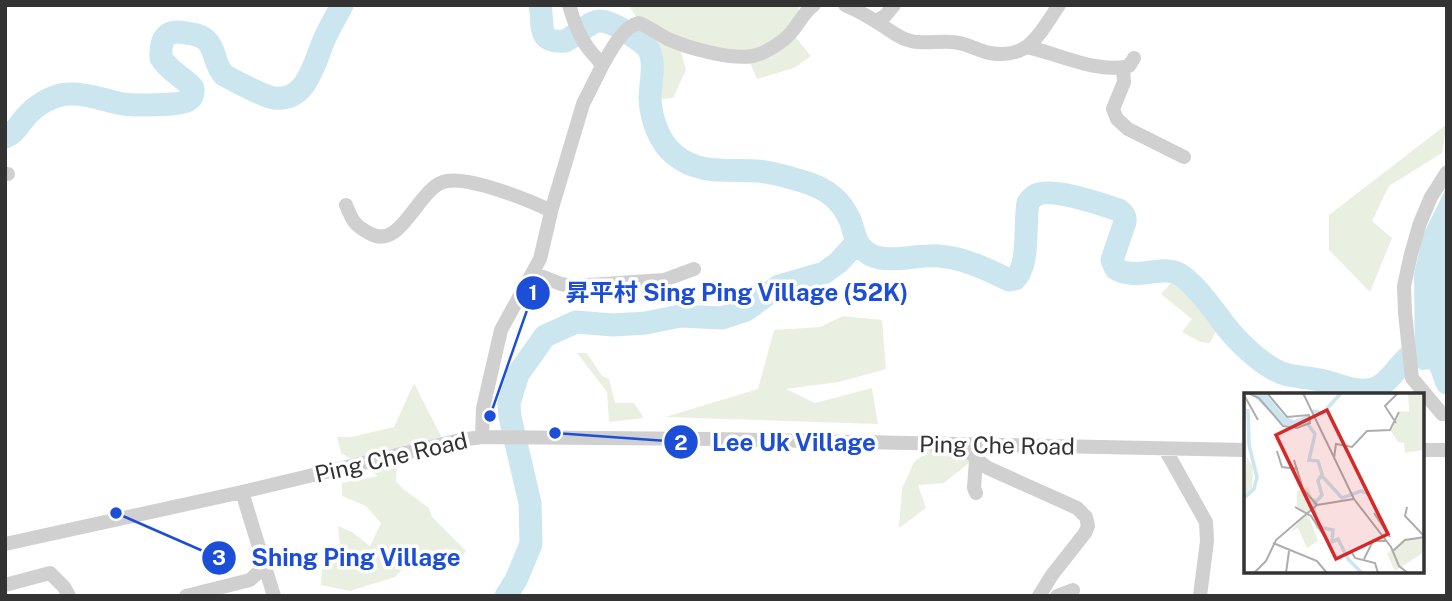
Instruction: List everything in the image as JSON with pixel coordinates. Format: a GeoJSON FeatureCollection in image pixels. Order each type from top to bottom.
{"type":"FeatureCollection","features":[{"type":"Feature","properties":{"kind":"street"},"geometry":{"type":"LineString","coordinates":[[569,5],[584,41],[602,66]]}},
{"type":"Feature","properties":{"kind":"street"},"geometry":{"type":"LineString","coordinates":[[486,437],[483,408],[501,330],[540,258],[583,104],[616,43],[632,25],[639,23],[679,43],[729,56],[754,56],[790,36],[807,10],[814,5]]}},
{"type":"Feature","properties":{"kind":"street"},"geometry":{"type":"LineString","coordinates":[[845,5],[910,41],[947,41],[989,53],[1003,54],[1022,50],[1035,41],[1059,5]]}},
{"type":"Feature","properties":{"kind":"street"},"geometry":{"type":"LineString","coordinates":[[875,21],[885,16],[894,5]]}},
{"type":"Feature","properties":{"kind":"street"},"geometry":{"type":"LineString","coordinates":[[1026,47],[1084,64],[1116,69],[1129,63],[1113,109],[1117,119],[1128,129],[1184,157]]}},
{"type":"Feature","properties":{"kind":"street"},"geometry":{"type":"LineString","coordinates":[[1447,172],[1431,197],[1420,223],[1404,286],[1412,379],[1442,414],[1447,414]]}},
{"type":"Feature","properties":{"kind":"street"},"geometry":{"type":"LineString","coordinates":[[346,205],[357,226],[381,238],[388,236],[408,219],[434,185],[448,180],[480,185],[528,200],[551,211]]}},
{"type":"Feature","properties":{"kind":"street"},"geometry":{"type":"LineString","coordinates":[[533,273],[573,286],[664,280],[694,269]]}},
{"type":"Feature","properties":{"kind":"street","name":"Ping Che Road"},"geometry":{"type":"LineString","coordinates":[[5,544],[242,492],[460,440],[486,437],[635,437],[1244,450]]}},
{"type":"Feature","properties":{"kind":"street"},"geometry":{"type":"LineString","coordinates":[[960,444],[988,468],[1077,508],[1088,522],[1085,533],[1039,596]]}},
{"type":"Feature","properties":{"kind":"street"},"geometry":{"type":"LineString","coordinates":[[1165,449],[1206,522],[1207,541],[1200,596]]}},
{"type":"Feature","properties":{"kind":"street"},"geometry":{"type":"LineString","coordinates":[[976,460],[976,493]]}},
{"type":"Feature","properties":{"kind":"street"},"geometry":{"type":"LineString","coordinates":[[242,492],[274,596]]}},
{"type":"Feature","properties":{"kind":"street"},"geometry":{"type":"LineString","coordinates":[[186,596],[250,580],[265,566]]}},
{"type":"Feature","properties":{"kind":"street"},"geometry":{"type":"LineString","coordinates":[[5,585],[50,573],[69,596]]}},
{"type":"Feature","properties":{"kind":"street"},"geometry":{"type":"LineString","coordinates":[[1057,596],[1073,590]]}},
{"type":"Feature","properties":{"kind":"green space"},"geometry":{"type":"Polygon","coordinates":[[[628,5],[800,5],[792,33],[811,56],[794,68],[757,79],[747,56],[679,44],[686,70],[673,98],[650,100],[652,59],[646,46],[632,36],[638,19],[628,5]]]}},
{"type":"Feature","properties":{"kind":"green space"},"geometry":{"type":"Polygon","coordinates":[[[1447,124],[1442,153],[1389,186],[1372,221],[1392,238],[1370,292],[1329,250],[1329,215],[1447,124]]]}},
{"type":"Feature","properties":{"kind":"green space"},"geometry":{"type":"Polygon","coordinates":[[[1179,274],[1204,297],[1221,321],[1210,343],[1200,342],[1182,332],[1192,319],[1161,294],[1179,274]]]}},
{"type":"Feature","properties":{"kind":"green space"},"geometry":{"type":"Polygon","coordinates":[[[843,316],[882,320],[886,369],[839,382],[786,389],[815,403],[872,388],[878,424],[665,417],[758,389],[774,330],[820,327],[843,316]]]}},
{"type":"Feature","properties":{"kind":"green space"},"geometry":{"type":"Polygon","coordinates":[[[577,353],[587,353],[602,376],[609,379],[615,403],[634,403],[644,418],[609,422],[607,392],[577,353]]]}},
{"type":"Feature","properties":{"kind":"green space"},"geometry":{"type":"Polygon","coordinates":[[[414,383],[443,440],[397,465],[396,481],[429,508],[432,517],[466,551],[455,566],[443,555],[418,553],[395,577],[350,591],[321,585],[323,548],[340,547],[338,526],[352,532],[370,546],[381,523],[366,506],[342,496],[342,483],[378,476],[341,453],[337,437],[351,437],[394,427],[414,383]]]}},
{"type":"Feature","properties":{"kind":"green space"},"geometry":{"type":"Polygon","coordinates":[[[932,449],[958,450],[970,462],[944,483],[918,485],[926,508],[899,528],[902,489],[914,462],[932,449]]]}},
{"type":"Feature","properties":{"kind":"water"},"geometry":{"type":"Polygon","coordinates":[[[1447,186],[1447,368],[1421,370],[1415,365],[1414,274],[1423,235],[1447,186]]]}},
{"type":"Feature","properties":{"kind":"waterway"},"geometry":{"type":"LineString","coordinates":[[5,137],[38,105],[64,95],[77,94],[135,105],[187,101],[192,96],[193,88],[161,58],[163,40],[174,32],[204,38],[212,48],[218,67],[224,75],[263,94],[285,98],[294,94],[308,79],[342,5]]}},
{"type":"Feature","properties":{"kind":"waterway"},"geometry":{"type":"LineString","coordinates":[[540,5],[543,32],[549,39],[565,41],[593,22],[599,21],[614,25],[647,47],[652,58],[652,114],[660,137],[675,155],[694,166],[769,173],[822,189],[842,207],[850,220],[858,244],[865,252],[878,258],[948,257],[1009,280],[1015,279],[1020,273],[1025,254],[1028,203],[1035,196],[1053,193],[1119,210],[1124,215],[1125,222],[1112,260],[1116,269],[1132,273],[1173,271],[1179,274],[1201,294],[1241,343],[1259,360],[1279,372],[1326,381],[1349,389],[1367,390],[1387,381],[1412,354],[1427,349]]}},
{"type":"Feature","properties":{"kind":"waterway"},"geometry":{"type":"LineString","coordinates":[[506,596],[531,544],[530,503],[509,403],[518,374],[545,336],[576,322],[613,325],[646,323],[680,316],[722,318],[746,310],[779,286],[824,273],[839,262],[857,242]]}},
{"type":"Feature","properties":{"kind":"waterway"},"geometry":{"type":"LineString","coordinates":[[1433,340],[1447,383]]}},
{"type":"Feature","properties":{"kind":"waterway"},"geometry":{"type":"LineString","coordinates":[[1447,530],[1447,549]]}},
{"type":"Feature","properties":{"kind":"place","name":"昇平村 Sing Ping Village (52K)"},"geometry":{"type":"Point","coordinates":[490,416]}},
{"type":"Feature","properties":{"kind":"place","name":"Lee Uk Village"},"geometry":{"type":"Point","coordinates":[555,433]}},
{"type":"Feature","properties":{"kind":"place","name":"Shing Ping Village"},"geometry":{"type":"Point","coordinates":[116,513]}}]}
